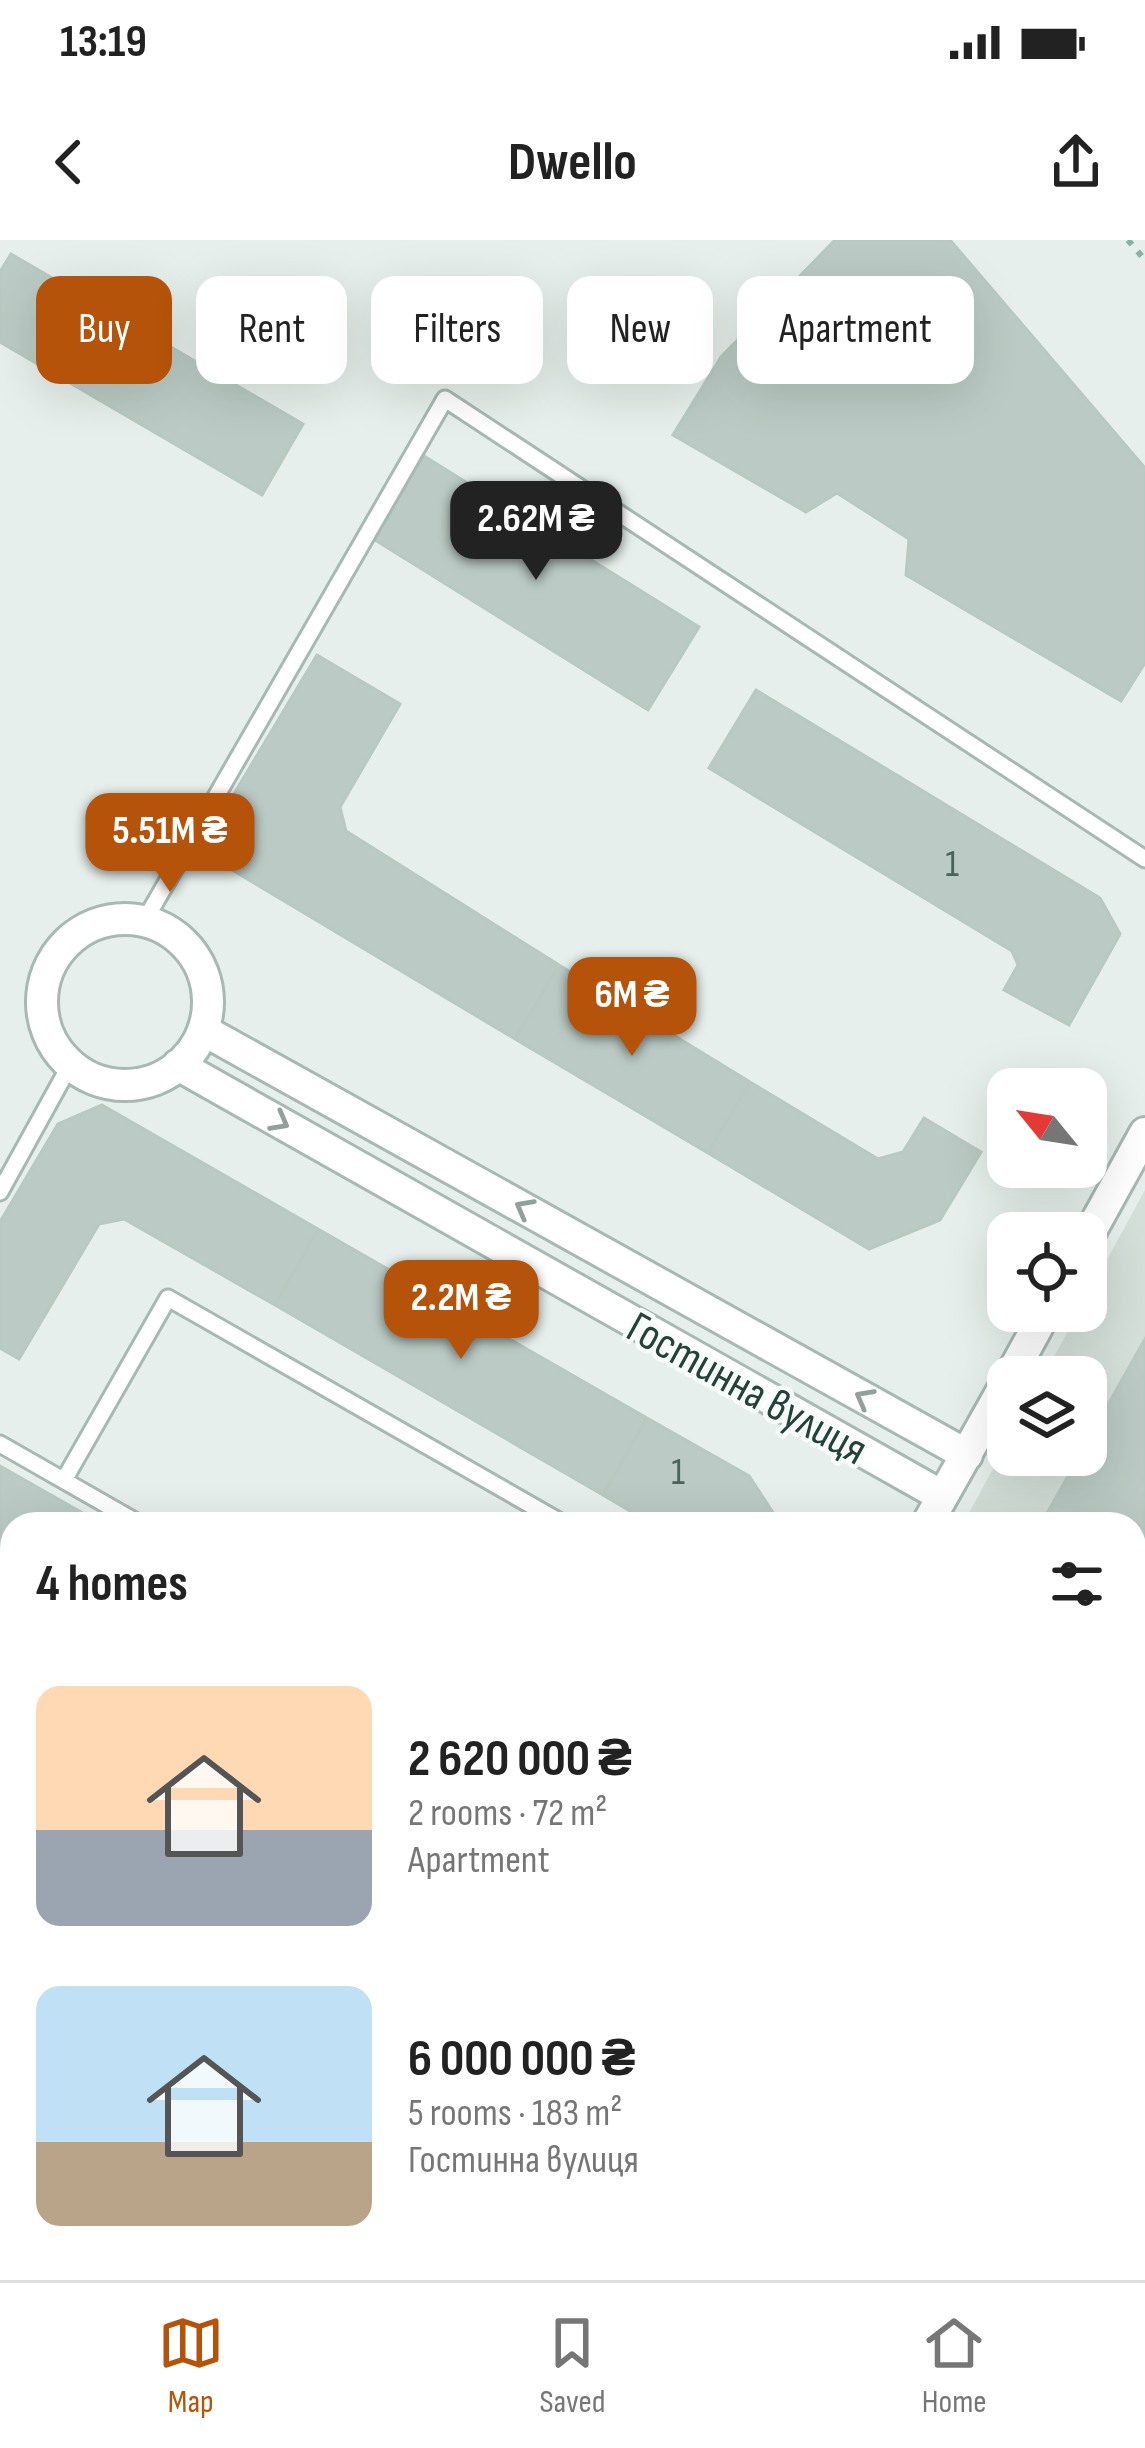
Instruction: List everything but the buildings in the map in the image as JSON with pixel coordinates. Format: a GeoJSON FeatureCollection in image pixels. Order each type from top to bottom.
{"type":"FeatureCollection","features":[{"type":"Feature","properties":{"kind":"street"},"geometry":{"type":"LineString","coordinates":[[117,918],[146,920],[171,932],[192,951],[205,976],[208,1004],[203,1030],[178,1065],[146,1083],[118,1085],[92,1079],[70,1065],[43,1018],[42,992],[50,964],[67,941],[90,926],[117,918]]}},
{"type":"Feature","properties":{"kind":"street","name":"Гостинна вулиця"},"geometry":{"type":"LineString","coordinates":[[203,1030],[967,1455]]}},
{"type":"Feature","properties":{"kind":"street","name":"Гостинна вулиця"},"geometry":{"type":"LineString","coordinates":[[178,1065],[942,1496]]}},
{"type":"Feature","properties":{"kind":"street"},"geometry":{"type":"LineString","coordinates":[[1101,1212],[1145,1133]]}},
{"type":"Feature","properties":{"kind":"street"},"geometry":{"type":"LineString","coordinates":[[933,1512],[987,1418]]}},
{"type":"Feature","properties":{"kind":"lane"},"geometry":{"type":"LineString","coordinates":[[146,920],[446,399],[1145,859]]}},
{"type":"Feature","properties":{"kind":"lane"},"geometry":{"type":"LineString","coordinates":[[0,1192],[70,1065]]}},
{"type":"Feature","properties":{"kind":"lane"},"geometry":{"type":"LineString","coordinates":[[64,1480],[169,1298],[543,1512]]}},
{"type":"Feature","properties":{"kind":"lane"},"geometry":{"type":"LineString","coordinates":[[0,1444],[119,1512]]}},
{"type":"Feature","properties":{"kind":"path"},"geometry":{"type":"LineString","coordinates":[[1128,240],[1145,260]]}},
{"type":"Feature","properties":{"kind":"shaded area"},"geometry":{"type":"Polygon","coordinates":[[[1145,1190],[1145,1512],[970,1512],[989,1476],[1107,1476],[1107,1356],[1054,1356],[1068,1332],[1107,1332],[1107,1260],[1145,1190]]]}}]}
